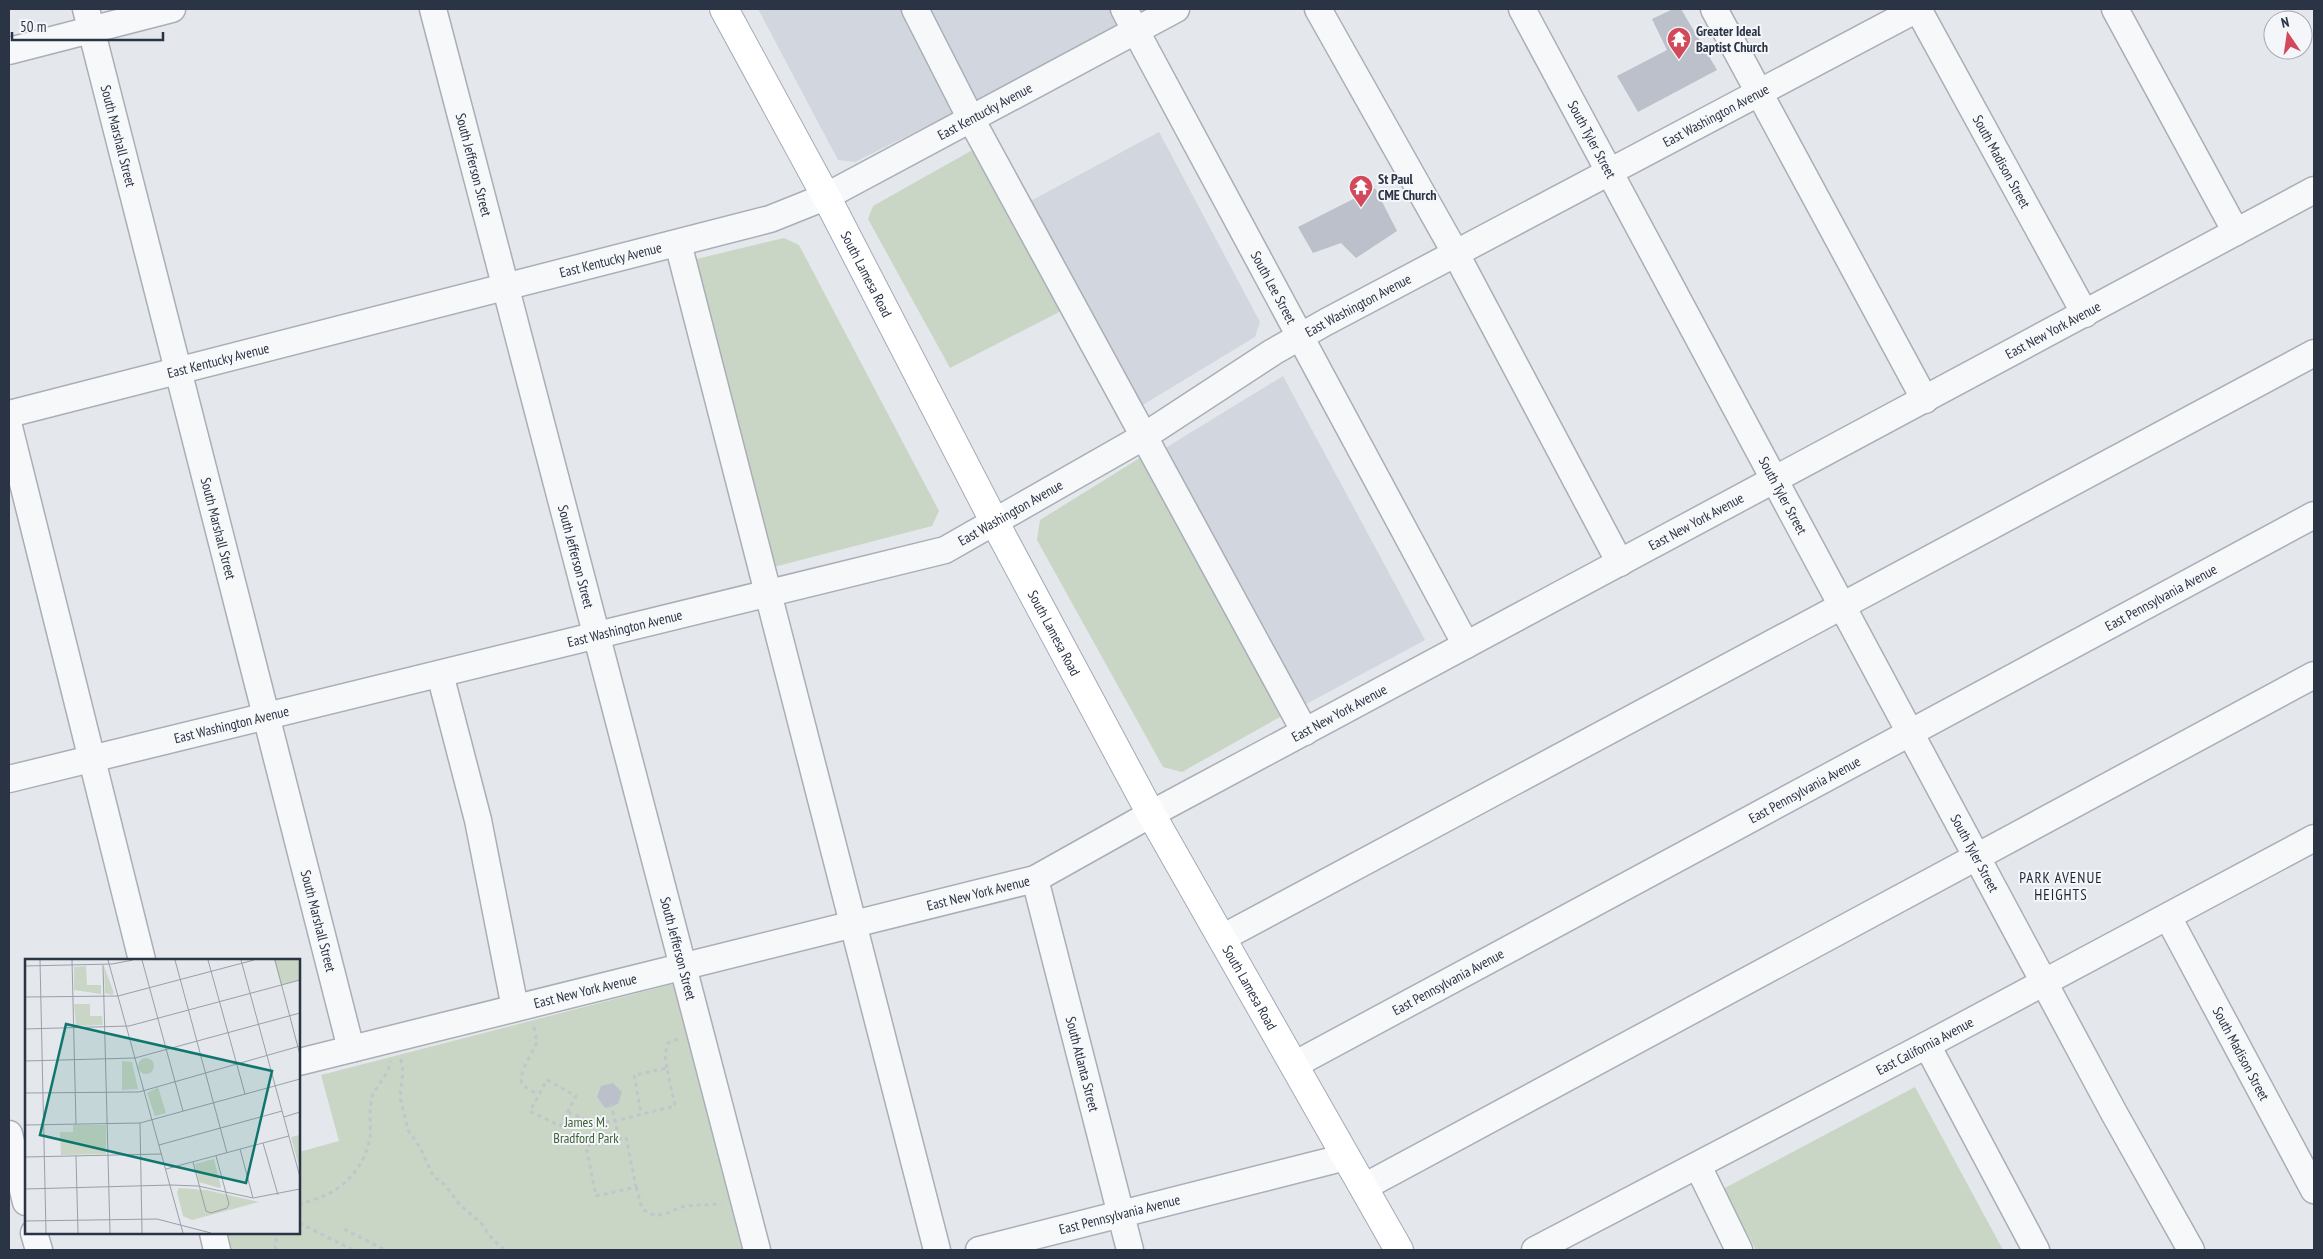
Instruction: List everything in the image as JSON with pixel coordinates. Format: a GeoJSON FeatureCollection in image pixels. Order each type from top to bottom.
{"type":"FeatureCollection","features":[{"type":"Feature","properties":{"kind":"main road","name":"South Lamesa Road"},"geometry":{"type":"LineString","coordinates":[[724,9],[1151,814],[1399,1250]]}},
{"type":"Feature","properties":{"kind":"street"},"geometry":{"type":"LineString","coordinates":[[9,50],[89,19],[172,9]]}},
{"type":"Feature","properties":{"kind":"street","name":"South Jefferson Street"},"geometry":{"type":"LineString","coordinates":[[433,9],[757,1250]]}},
{"type":"Feature","properties":{"kind":"street"},"geometry":{"type":"LineString","coordinates":[[915,9],[971,119],[1305,732]]}},
{"type":"Feature","properties":{"kind":"street","name":"East Kentucky Avenue"},"geometry":{"type":"LineString","coordinates":[[9,414],[770,219],[825,197],[971,119],[1130,20],[1176,9]]}},
{"type":"Feature","properties":{"kind":"street"},"geometry":{"type":"LineString","coordinates":[[1318,9],[1456,254],[1620,563]]}},
{"type":"Feature","properties":{"kind":"street","name":"South Tyler Street"},"geometry":{"type":"LineString","coordinates":[[1522,9],[2044,983],[2190,1250]]}},
{"type":"Feature","properties":{"kind":"street"},"geometry":{"type":"LineString","coordinates":[[1714,9],[1925,400]]}},
{"type":"Feature","properties":{"kind":"street","name":"East Washington Avenue"},"geometry":{"type":"LineString","coordinates":[[9,780],[945,550],[1143,437],[1273,352],[1918,9]]}},
{"type":"Feature","properties":{"kind":"street","name":"South Madison Street"},"geometry":{"type":"LineString","coordinates":[[1918,9],[2084,314]]}},
{"type":"Feature","properties":{"kind":"street"},"geometry":{"type":"LineString","coordinates":[[2115,9],[2236,232]]}},
{"type":"Feature","properties":{"kind":"street","name":"South Marshall Street"},"geometry":{"type":"LineString","coordinates":[[89,19],[268,716],[351,1049]]}},
{"type":"Feature","properties":{"kind":"street","name":"South Lee Street"},"geometry":{"type":"LineString","coordinates":[[1130,20],[1466,646]]}},
{"type":"Feature","properties":{"kind":"street","name":"East New York Avenue"},"geometry":{"type":"LineString","coordinates":[[300,1062],[351,1049],[524,1015],[683,966],[1035,879],[1151,814],[2314,190]]}},
{"type":"Feature","properties":{"kind":"street"},"geometry":{"type":"LineString","coordinates":[[678,243],[766,595],[854,923],[937,1250]]}},
{"type":"Feature","properties":{"kind":"street"},"geometry":{"type":"LineString","coordinates":[[1222,938],[2314,353]]}},
{"type":"Feature","properties":{"kind":"street"},"geometry":{"type":"LineString","coordinates":[[9,427],[142,959]]}},
{"type":"Feature","properties":{"kind":"street","name":"East Pennsylvania Avenue"},"geometry":{"type":"LineString","coordinates":[[1294,1065],[2314,515]]}},
{"type":"Feature","properties":{"kind":"street"},"geometry":{"type":"LineString","coordinates":[[440,674],[478,820],[524,1015]]}},
{"type":"Feature","properties":{"kind":"street"},"geometry":{"type":"LineString","coordinates":[[1364,1187],[2314,675]]}},
{"type":"Feature","properties":{"kind":"street","name":"East California Avenue"},"geometry":{"type":"LineString","coordinates":[[1535,1250],[1575,1241],[1698,1166],[2314,838]]}},
{"type":"Feature","properties":{"kind":"street","name":"South Atlanta Street"},"geometry":{"type":"LineString","coordinates":[[1035,879],[1130,1250]]}},
{"type":"Feature","properties":{"kind":"street","name":"South Madison Street"},"geometry":{"type":"LineString","coordinates":[[2168,917],[2314,1190]]}},
{"type":"Feature","properties":{"kind":"street"},"geometry":{"type":"LineString","coordinates":[[1927,1045],[2036,1250]]}},
{"type":"Feature","properties":{"kind":"street"},"geometry":{"type":"LineString","coordinates":[[25,1131],[9,1135],[25,1198]]}},
{"type":"Feature","properties":{"kind":"street","name":"East Pennsylvania Avenue"},"geometry":{"type":"LineString","coordinates":[[980,1250],[1346,1157]]}},
{"type":"Feature","properties":{"kind":"street"},"geometry":{"type":"LineString","coordinates":[[1698,1166],[1739,1250]]}},
{"type":"Feature","properties":{"kind":"street"},"geometry":{"type":"LineString","coordinates":[[34,1234],[39,1250]]}},
{"type":"Feature","properties":{"kind":"street"},"geometry":{"type":"LineString","coordinates":[[213,1234],[217,1250]]}},
{"type":"Feature","properties":{"kind":"path"},"geometry":{"type":"LineString","coordinates":[[524,1015],[537,1042],[522,1072],[520,1081],[538,1095]]}},
{"type":"Feature","properties":{"kind":"path"},"geometry":{"type":"LineString","coordinates":[[568,1112],[593,1124],[615,1121],[675,1106],[665,1048],[668,1042],[684,1037]]}},
{"type":"Feature","properties":{"kind":"path"},"geometry":{"type":"LineString","coordinates":[[401,1056],[403,1072],[400,1097],[408,1130],[421,1150],[433,1176],[445,1185],[460,1205],[482,1222],[493,1240],[505,1250]]}},
{"type":"Feature","properties":{"kind":"path"},"geometry":{"type":"LineString","coordinates":[[300,1205],[328,1194],[348,1180],[360,1166],[369,1139],[371,1102],[378,1084],[389,1071],[390,1060]]}},
{"type":"Feature","properties":{"kind":"path"},"geometry":{"type":"LineString","coordinates":[[641,1113],[634,1075],[667,1068]]}},
{"type":"Feature","properties":{"kind":"path"},"geometry":{"type":"LineString","coordinates":[[547,1080],[576,1096],[560,1126],[530,1110],[538,1095],[547,1080]]}},
{"type":"Feature","properties":{"kind":"path"},"geometry":{"type":"LineString","coordinates":[[611,1104],[619,1138]]}},
{"type":"Feature","properties":{"kind":"path"},"geometry":{"type":"LineString","coordinates":[[636,1188],[596,1196],[586,1146],[626,1137],[642,1208],[654,1215],[672,1213],[686,1206],[710,1206],[726,1202]]}},
{"type":"Feature","properties":{"kind":"path"},"geometry":{"type":"LineString","coordinates":[[300,1223],[353,1250]]}},
{"type":"Feature","properties":{"kind":"path"},"geometry":{"type":"LineString","coordinates":[[344,1229],[385,1250]]}},
{"type":"Feature","properties":{"kind":"path"},"geometry":{"type":"LineString","coordinates":[[275,1250],[277,1234]]}},
{"type":"Feature","properties":{"kind":"shaded area"},"geometry":{"type":"Polygon","coordinates":[[[758,9],[1173,9],[955,112],[855,162],[838,160],[758,9]]]}},
{"type":"Feature","properties":{"kind":"shaded area"},"geometry":{"type":"Polygon","coordinates":[[[1159,132],[1260,322],[1255,337],[1136,409],[1025,204],[1159,132]]]}},
{"type":"Feature","properties":{"kind":"shaded area"},"geometry":{"type":"Polygon","coordinates":[[[1283,376],[1425,640],[1299,708],[1162,450],[1283,376]]]}},
{"type":"Feature","properties":{"kind":"green space"},"geometry":{"type":"Polygon","coordinates":[[[976,148],[1065,309],[950,368],[868,219],[873,206],[976,148]]]}},
{"type":"Feature","properties":{"kind":"green space"},"geometry":{"type":"Polygon","coordinates":[[[784,238],[799,245],[939,511],[932,526],[766,569],[688,261],[784,238]]]}},
{"type":"Feature","properties":{"kind":"green space"},"geometry":{"type":"Polygon","coordinates":[[[1143,456],[1287,713],[1182,772],[1163,767],[1037,540],[1040,520],[1143,456]]]}},
{"type":"Feature","properties":{"kind":"green space","name":"James M. Bradford Park"},"geometry":{"type":"Polygon","coordinates":[[[673,984],[742,1250],[226,1250],[222,1234],[300,1234],[300,1152],[339,1141],[321,1075],[673,984]]]}},
{"type":"Feature","properties":{"kind":"green space"},"geometry":{"type":"Polygon","coordinates":[[[1915,1087],[2003,1250],[1756,1250],[1723,1189],[1915,1087]]]}},
{"type":"Feature","properties":{"kind":"building","name":"Greater Ideal Baptist Church"},"geometry":{"type":"Polygon","coordinates":[[[1673,9],[1681,9],[1717,70],[1638,112],[1617,76],[1667,50],[1652,19],[1673,9]]]}},
{"type":"Feature","properties":{"kind":"building","name":"St Paul CME Church"},"geometry":{"type":"Polygon","coordinates":[[[1375,188],[1397,231],[1356,258],[1341,243],[1313,253],[1298,227],[1375,188]]]}},
{"type":"Feature","properties":{"kind":"building"},"geometry":{"type":"Polygon","coordinates":[[[613,1083],[622,1092],[618,1104],[605,1108],[597,1097],[601,1086],[613,1083]]]}},
{"type":"Feature","properties":{"kind":"place","name":"Greater Ideal Baptist Church"},"geometry":{"type":"Point","coordinates":[1679,60]}},
{"type":"Feature","properties":{"kind":"place","name":"St Paul CME Church"},"geometry":{"type":"Point","coordinates":[1361,208]}},
{"type":"Feature","properties":{"kind":"district","name":"PARK AVENUE HEIGHTS"},"geometry":{"type":"Point","coordinates":[2061,886]}}]}
